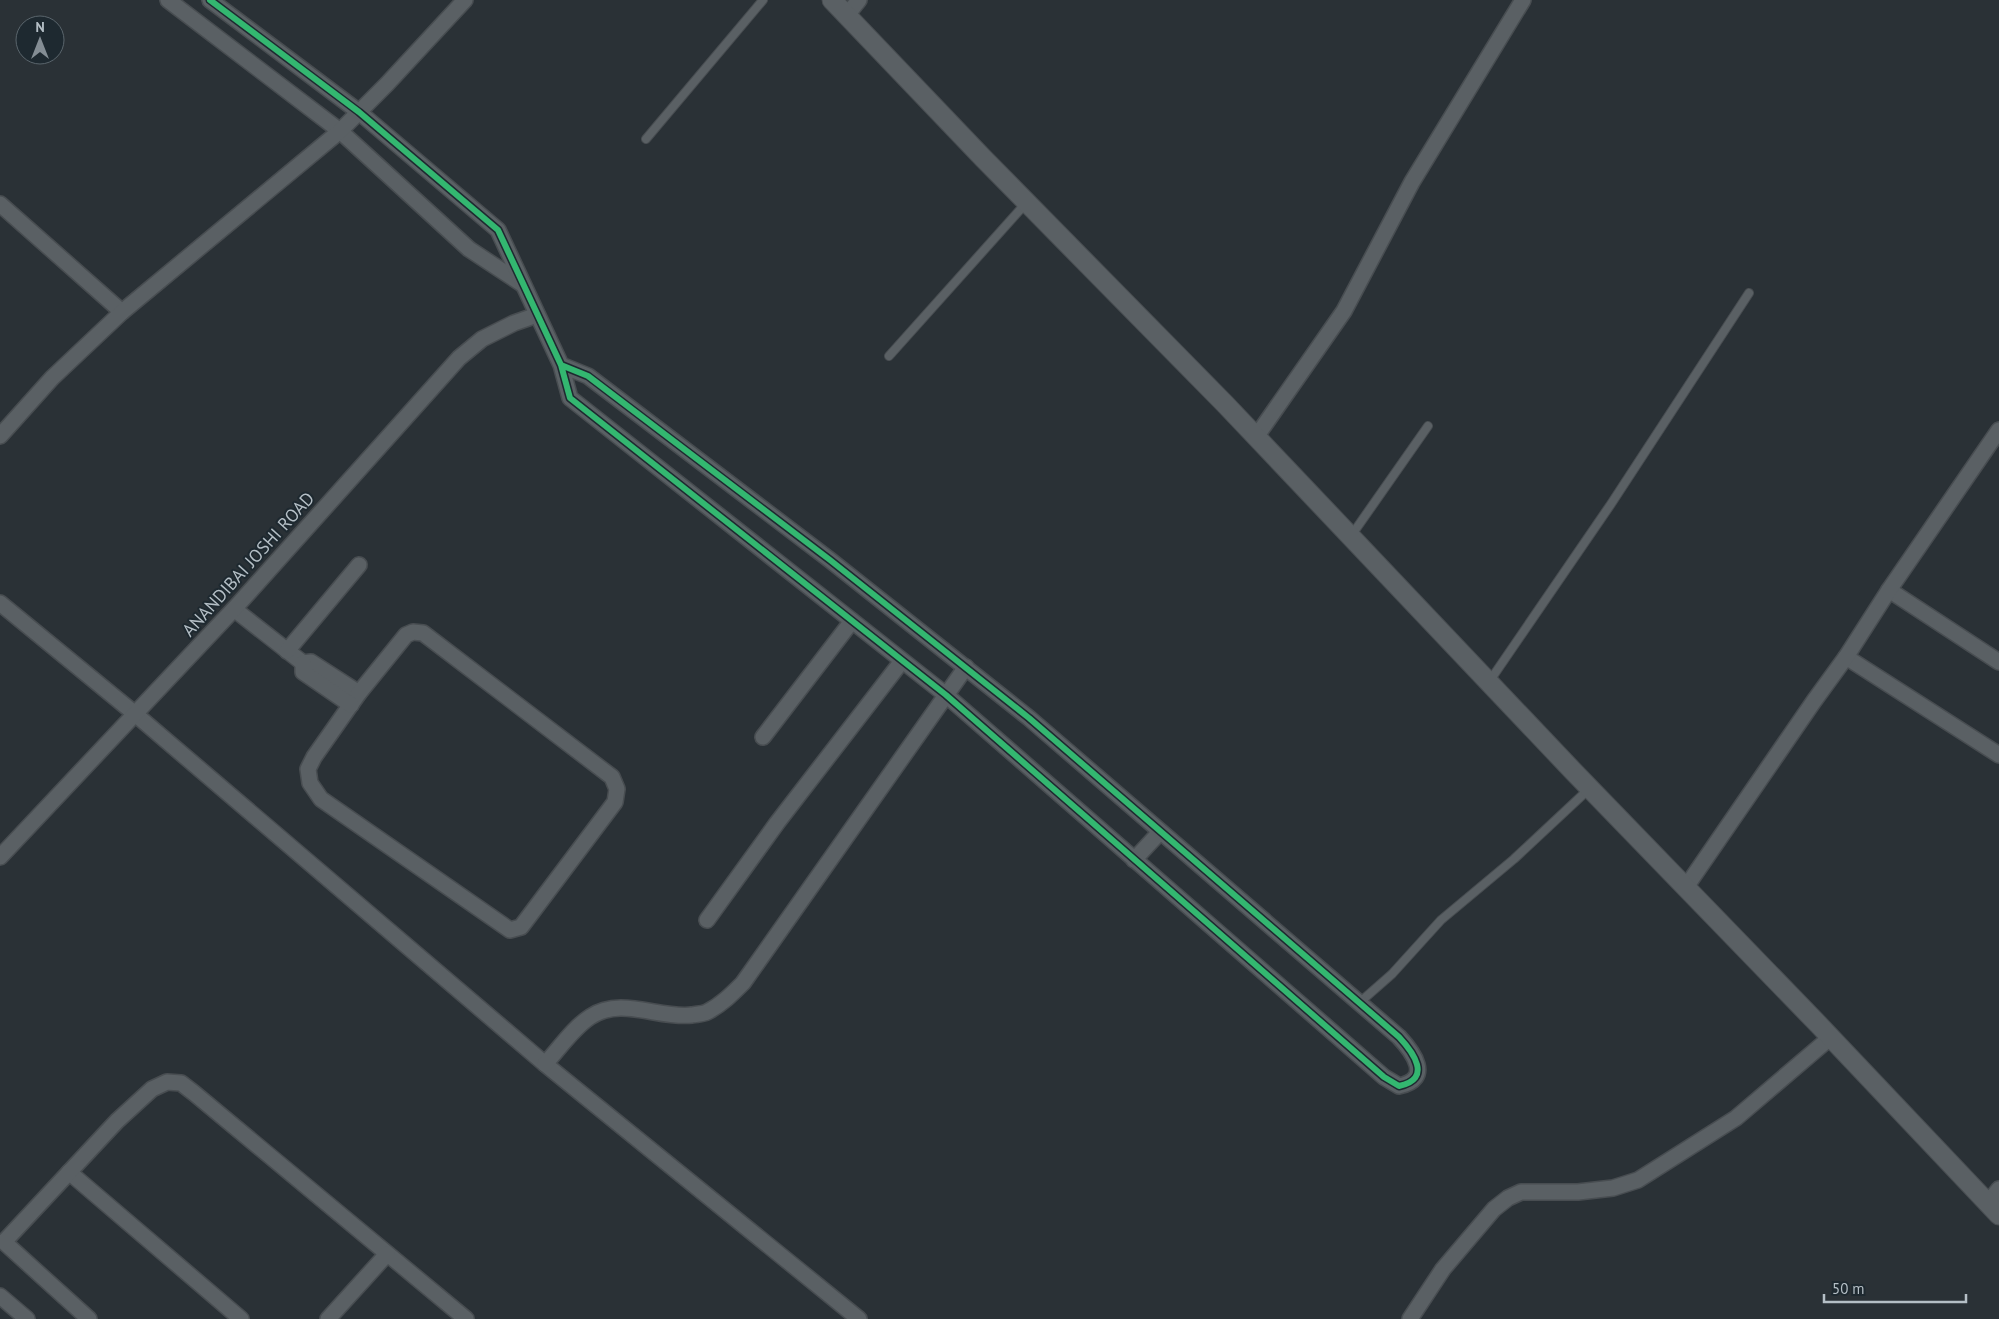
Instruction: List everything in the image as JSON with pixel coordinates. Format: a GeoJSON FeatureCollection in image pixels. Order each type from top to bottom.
{"type":"FeatureCollection","features":[{"type":"Feature","properties":{"kind":"street"},"geometry":{"type":"LineString","coordinates":[[168,0],[340,131],[469,249],[522,284]]}},
{"type":"Feature","properties":{"kind":"street"},"geometry":{"type":"LineString","coordinates":[[210,0],[359,112],[498,230],[561,365],[570,398],[946,695],[1384,1077],[1399,1086],[1408,1084],[1419,1070],[1418,1062],[1411,1049],[1029,718],[830,560],[588,376],[561,365]]}},
{"type":"Feature","properties":{"kind":"street"},"geometry":{"type":"LineString","coordinates":[[0,436],[52,378],[122,312],[340,131],[465,0]]}},
{"type":"Feature","properties":{"kind":"street"},"geometry":{"type":"LineString","coordinates":[[832,0],[1256,436],[1590,788],[1831,1037],[1995,1202]]}},
{"type":"Feature","properties":{"kind":"street"},"geometry":{"type":"LineString","coordinates":[[846,15],[859,0]]}},
{"type":"Feature","properties":{"kind":"street"},"geometry":{"type":"LineString","coordinates":[[1256,436],[1344,311],[1412,182],[1523,0]]}},
{"type":"Feature","properties":{"kind":"street"},"geometry":{"type":"LineString","coordinates":[[0,204],[122,312]]}},
{"type":"Feature","properties":{"kind":"street","name":"ANANDIBAI JOSHI ROAD"},"geometry":{"type":"LineString","coordinates":[[0,857],[234,609],[459,358],[482,338],[537,315]]}},
{"type":"Feature","properties":{"kind":"street"},"geometry":{"type":"LineString","coordinates":[[1686,887],[1846,657],[1889,590],[1999,430]]}},
{"type":"Feature","properties":{"kind":"street"},"geometry":{"type":"LineString","coordinates":[[287,651],[359,565]]}},
{"type":"Feature","properties":{"kind":"street"},"geometry":{"type":"LineString","coordinates":[[1889,590],[1999,662]]}},
{"type":"Feature","properties":{"kind":"street"},"geometry":{"type":"LineString","coordinates":[[0,603],[134,714],[545,1064],[859,1319]]}},
{"type":"Feature","properties":{"kind":"street"},"geometry":{"type":"LineString","coordinates":[[234,609],[306,666],[355,699]]}},
{"type":"Feature","properties":{"kind":"street"},"geometry":{"type":"LineString","coordinates":[[763,737],[852,621]]}},
{"type":"Feature","properties":{"kind":"street"},"geometry":{"type":"LineString","coordinates":[[413,632],[423,633],[612,777],[617,789],[615,802],[521,927],[510,930],[321,799],[310,783],[308,769],[314,757],[355,699],[406,635],[413,632]]}},
{"type":"Feature","properties":{"kind":"street"},"geometry":{"type":"LineString","coordinates":[[1846,657],[1999,755]]}},
{"type":"Feature","properties":{"kind":"street"},"geometry":{"type":"LineString","coordinates":[[707,920],[778,823],[902,661]]}},
{"type":"Feature","properties":{"kind":"street"},"geometry":{"type":"LineString","coordinates":[[545,1064],[590,1017],[606,1010],[626,1008],[679,1016],[706,1013],[728,998],[743,983],[966,667]]}},
{"type":"Feature","properties":{"kind":"street"},"geometry":{"type":"LineString","coordinates":[[1134,860],[1160,832]]}},
{"type":"Feature","properties":{"kind":"street"},"geometry":{"type":"LineString","coordinates":[[1410,1319],[1442,1269],[1494,1209],[1508,1198],[1520,1192],[1578,1192],[1613,1188],[1638,1180],[1736,1118],[1831,1037]]}},
{"type":"Feature","properties":{"kind":"street"},"geometry":{"type":"LineString","coordinates":[[89,1319],[2,1240],[117,1121],[152,1089],[168,1082],[182,1083],[466,1319]]}},
{"type":"Feature","properties":{"kind":"street"},"geometry":{"type":"LineString","coordinates":[[69,1172],[241,1319]]}},
{"type":"Feature","properties":{"kind":"street"},"geometry":{"type":"LineString","coordinates":[[328,1319],[387,1254]]}},
{"type":"Feature","properties":{"kind":"street"},"geometry":{"type":"LineString","coordinates":[[0,1296],[27,1319]]}},
{"type":"Feature","properties":{"kind":"lane"},"geometry":{"type":"LineString","coordinates":[[646,139],[763,0]]}},
{"type":"Feature","properties":{"kind":"lane"},"geometry":{"type":"LineString","coordinates":[[889,356],[1027,202]]}},
{"type":"Feature","properties":{"kind":"lane"},"geometry":{"type":"LineString","coordinates":[[1489,682],[1611,504],[1749,293]]}},
{"type":"Feature","properties":{"kind":"lane"},"geometry":{"type":"LineString","coordinates":[[1351,536],[1428,426]]}},
{"type":"Feature","properties":{"kind":"lane"},"geometry":{"type":"LineString","coordinates":[[1359,1003],[1392,974],[1441,920],[1514,859],[1590,788]]}},
{"type":"Feature","properties":{"kind":"cycle path"},"geometry":{"type":"LineString","coordinates":[[210,0],[359,112],[498,230],[561,365],[570,398],[946,695],[1384,1077],[1399,1086],[1415,1078],[1418,1071],[1414,1057],[1399,1037],[1029,718],[830,560],[588,376],[561,365]]}}]}
